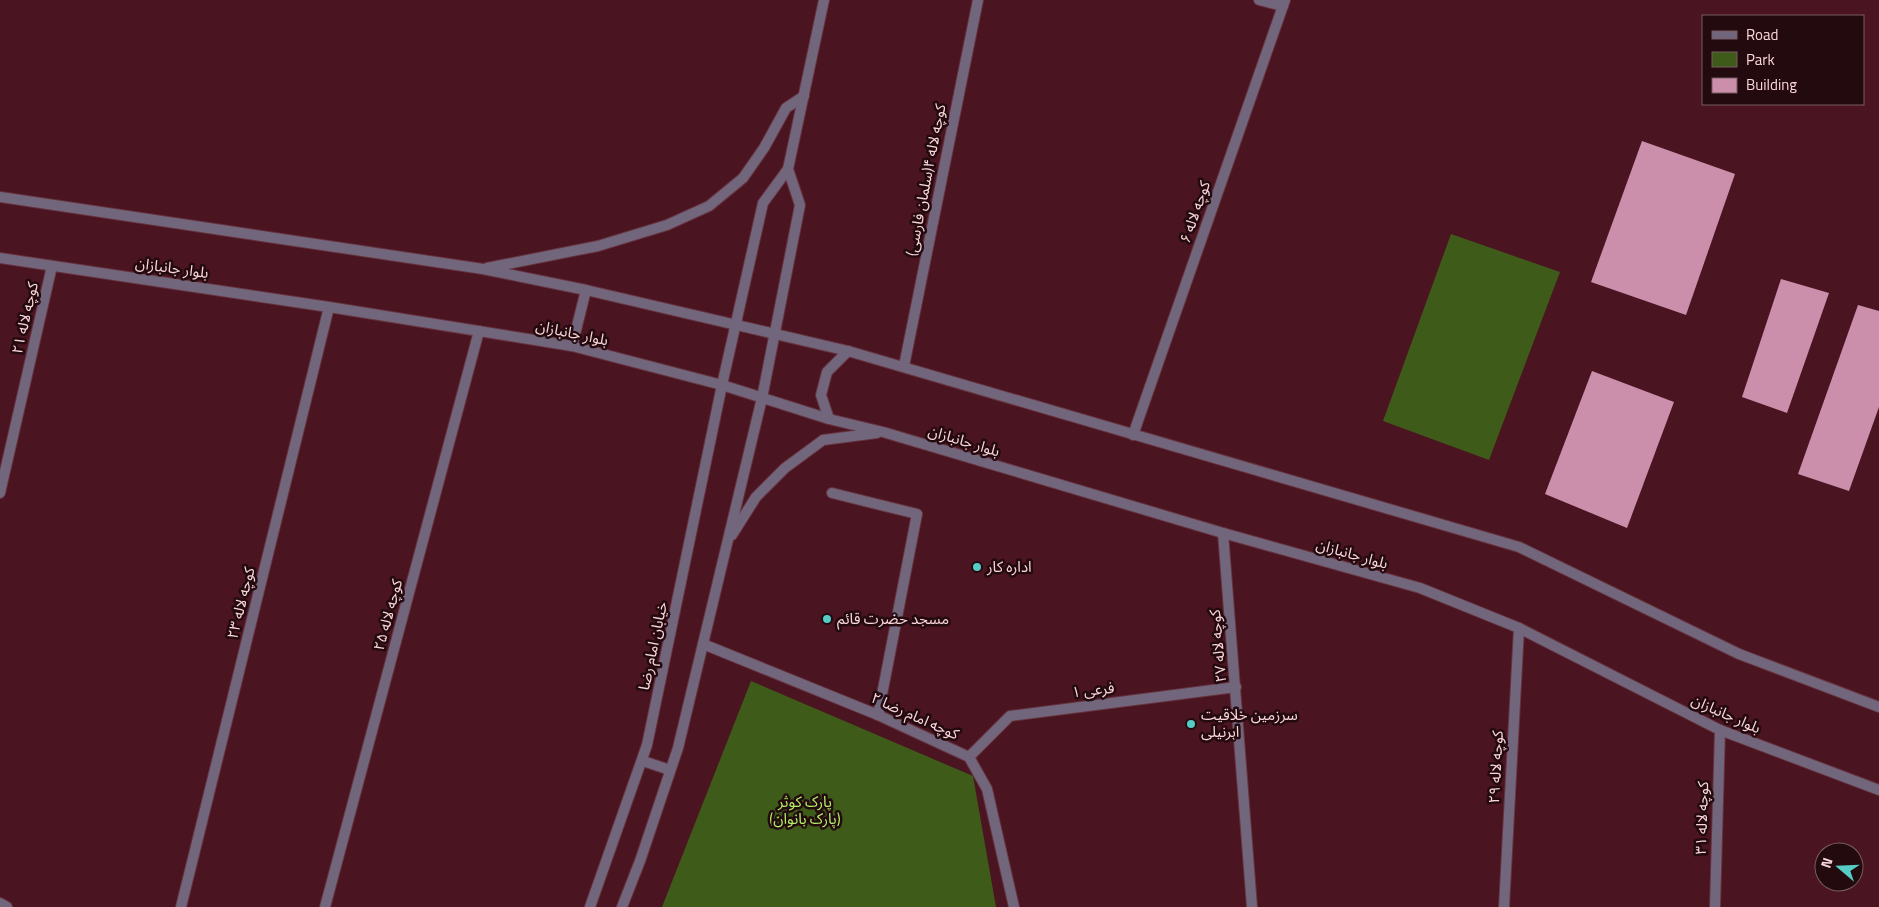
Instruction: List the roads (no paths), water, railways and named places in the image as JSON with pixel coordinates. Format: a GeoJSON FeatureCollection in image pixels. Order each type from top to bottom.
{"type":"FeatureCollection","features":[{"type":"Feature","properties":{"kind":"street"},"geometry":{"type":"LineString","coordinates":[[622,907],[678,748],[762,398],[800,205],[788,169],[824,0]]}},
{"type":"Feature","properties":{"kind":"street","name":"کوچه لاله ۴(سلمان فارسی)"},"geometry":{"type":"LineString","coordinates":[[904,366],[978,0]]}},
{"type":"Feature","properties":{"kind":"street"},"geometry":{"type":"LineString","coordinates":[[1259,0],[1284,3]]}},
{"type":"Feature","properties":{"kind":"street","name":"کوچه لاله ۶"},"geometry":{"type":"LineString","coordinates":[[1133,435],[1284,3]]}},
{"type":"Feature","properties":{"kind":"street"},"geometry":{"type":"LineString","coordinates":[[483,268],[598,246],[667,226],[709,206],[743,178],[764,148],[786,108],[804,96]]}},
{"type":"Feature","properties":{"kind":"street","name":"خیابان امام رضا"},"geometry":{"type":"LineString","coordinates":[[590,907],[643,761],[722,385],[763,203],[788,169]]}},
{"type":"Feature","properties":{"kind":"street"},"geometry":{"type":"LineString","coordinates":[[0,197],[483,268],[586,290],[848,351],[904,366],[1133,435],[1519,547],[1739,654],[1879,707]]}},
{"type":"Feature","properties":{"kind":"street","name":"بلوار جانبازان"},"geometry":{"type":"LineString","coordinates":[[0,258],[330,307],[572,346],[722,385],[829,419],[883,432],[1223,533],[1420,588],[1518,628],[1720,730],[1879,790]]}},
{"type":"Feature","properties":{"kind":"street","name":"کوچه لاله ۲۱"},"geometry":{"type":"LineString","coordinates":[[0,493],[52,266]]}},
{"type":"Feature","properties":{"kind":"street"},"geometry":{"type":"LineString","coordinates":[[572,346],[586,290]]}},
{"type":"Feature","properties":{"kind":"street","name":"کوچه لاله ۲۳"},"geometry":{"type":"LineString","coordinates":[[181,907],[330,307]]}},
{"type":"Feature","properties":{"kind":"street","name":"کوچه لاله ۲۵"},"geometry":{"type":"LineString","coordinates":[[325,907],[479,331]]}},
{"type":"Feature","properties":{"kind":"street"},"geometry":{"type":"LineString","coordinates":[[829,419],[821,395],[827,372],[848,351]]}},
{"type":"Feature","properties":{"kind":"street"},"geometry":{"type":"LineString","coordinates":[[727,542],[756,497],[785,468],[823,440],[883,432]]}},
{"type":"Feature","properties":{"kind":"street"},"geometry":{"type":"LineString","coordinates":[[832,493],[916,514],[878,714]]}},
{"type":"Feature","properties":{"kind":"street","name":"کوچه لاله ۲۷"},"geometry":{"type":"LineString","coordinates":[[1223,533],[1252,907]]}},
{"type":"Feature","properties":{"kind":"street","name":"کوچه لاله ۲۹"},"geometry":{"type":"LineString","coordinates":[[1504,907],[1518,628]]}},
{"type":"Feature","properties":{"kind":"street","name":"کوچه امام رضا ۲"},"geometry":{"type":"LineString","coordinates":[[703,644],[878,714],[969,757],[987,789],[1014,907]]}},
{"type":"Feature","properties":{"kind":"street","name":"فرعی ۱"},"geometry":{"type":"LineString","coordinates":[[969,757],[1010,716],[1236,687]]}},
{"type":"Feature","properties":{"kind":"street","name":"کوچه لاله ۳۱"},"geometry":{"type":"LineString","coordinates":[[1714,907],[1720,730]]}},
{"type":"Feature","properties":{"kind":"street"},"geometry":{"type":"LineString","coordinates":[[643,761],[670,770]]}},
{"type":"Feature","properties":{"kind":"street"},"geometry":{"type":"LineString","coordinates":[[0,903],[7,907]]}},
{"type":"Feature","properties":{"kind":"place","name":"اداره کار"},"geometry":{"type":"Point","coordinates":[977,567]}},
{"type":"Feature","properties":{"kind":"place","name":"مسجد حضرت قائم"},"geometry":{"type":"Point","coordinates":[827,619]}},
{"type":"Feature","properties":{"kind":"place","name":"سرزمین خلاقیت ابرنیلی"},"geometry":{"type":"Point","coordinates":[1191,724]}},
{"type":"Feature","properties":{"kind":"park label","name":"پارک کوثر (پارک بانوان)"},"geometry":{"type":"Point","coordinates":[805,810]}}]}
